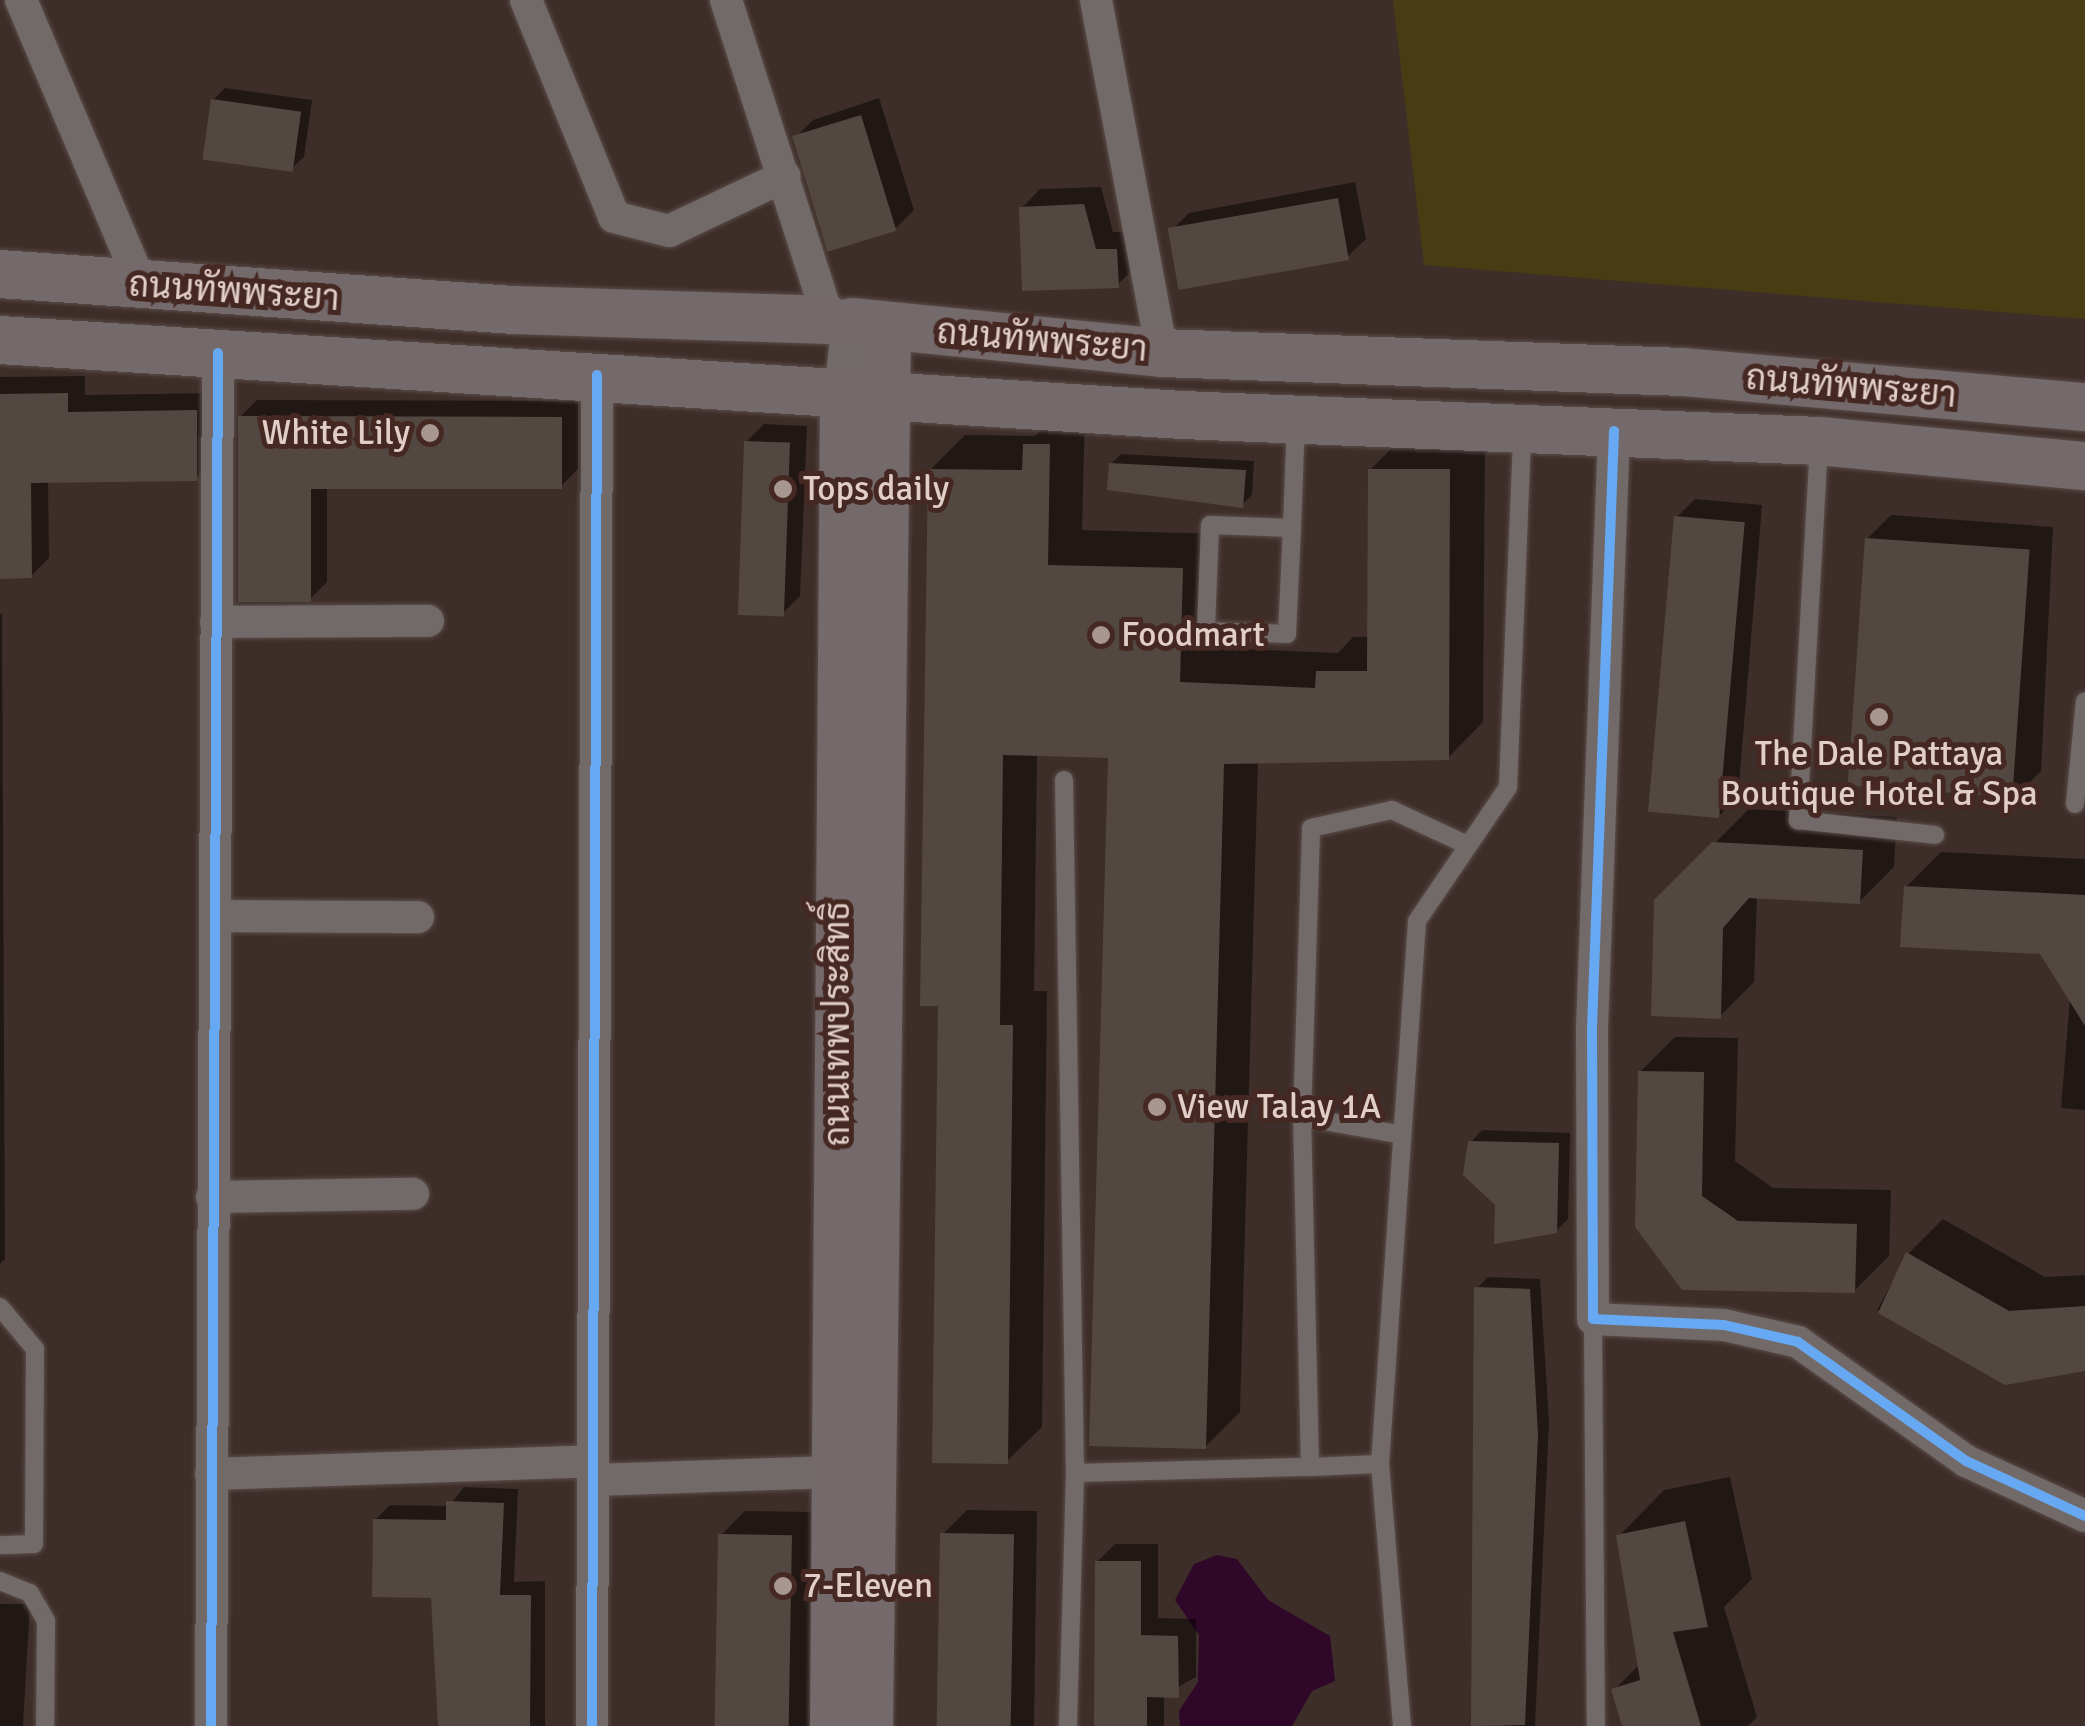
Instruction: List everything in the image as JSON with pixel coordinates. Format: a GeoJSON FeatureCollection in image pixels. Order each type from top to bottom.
{"type":"FeatureCollection","features":[{"type":"Feature","properties":{"kind":"main road","name":"ถนนทัพพระยา"},"geometry":{"type":"LineString","coordinates":[[0,274],[142,286],[856,323],[1162,353],[1682,372],[2085,407]]}},
{"type":"Feature","properties":{"kind":"main road","name":"ถนนเทพประสิทธิ์"},"geometry":{"type":"LineString","coordinates":[[856,323],[865,394],[869,1726]]}},
{"type":"Feature","properties":{"kind":"main road","name":"ถนนทัพพระยา"},"geometry":{"type":"LineString","coordinates":[[0,340],[1296,419],[1522,425],[1819,441],[2085,466]]}},
{"type":"Feature","properties":{"kind":"main road","name":"ถนนเทพประสิทธิ์"},"geometry":{"type":"LineString","coordinates":[[834,1726],[835,1472],[865,394]]}},
{"type":"Feature","properties":{"kind":"street"},"geometry":{"type":"LineString","coordinates":[[21,0],[142,286]]}},
{"type":"Feature","properties":{"kind":"street"},"geometry":{"type":"LineString","coordinates":[[526,0],[614,217],[669,231],[785,176]]}},
{"type":"Feature","properties":{"kind":"street"},"geometry":{"type":"LineString","coordinates":[[726,0],[785,176],[856,323]]}},
{"type":"Feature","properties":{"kind":"street"},"geometry":{"type":"LineString","coordinates":[[1096,0],[1162,353]]}},
{"type":"Feature","properties":{"kind":"street"},"geometry":{"type":"LineString","coordinates":[[211,1726],[218,352]]}},
{"type":"Feature","properties":{"kind":"street"},"geometry":{"type":"LineString","coordinates":[[592,1726],[597,375]]}},
{"type":"Feature","properties":{"kind":"street"},"geometry":{"type":"LineString","coordinates":[[1614,431],[1592,1029],[1593,1319],[1724,1325],[1798,1342],[1966,1461],[2085,1516]]}},
{"type":"Feature","properties":{"kind":"street"},"geometry":{"type":"LineString","coordinates":[[216,622],[428,621]]}},
{"type":"Feature","properties":{"kind":"street"},"geometry":{"type":"LineString","coordinates":[[216,916],[418,917]]}},
{"type":"Feature","properties":{"kind":"street"},"geometry":{"type":"LineString","coordinates":[[212,1198],[413,1194]]}},
{"type":"Feature","properties":{"kind":"street"},"geometry":{"type":"LineString","coordinates":[[211,1474],[835,1472]]}},
{"type":"Feature","properties":{"kind":"lane"},"geometry":{"type":"LineString","coordinates":[[1292,528],[1210,525],[1206,631],[1287,634],[1292,528],[1296,419]]}},
{"type":"Feature","properties":{"kind":"lane"},"geometry":{"type":"LineString","coordinates":[[1402,1726],[1380,1464],[1397,1134],[1416,921],[1463,843],[1508,787],[1522,425]]}},
{"type":"Feature","properties":{"kind":"lane"},"geometry":{"type":"LineString","coordinates":[[1819,441],[1798,820],[1935,834]]}},
{"type":"Feature","properties":{"kind":"lane"},"geometry":{"type":"LineString","coordinates":[[2074,804],[2085,702]]}},
{"type":"Feature","properties":{"kind":"lane"},"geometry":{"type":"LineString","coordinates":[[1064,780],[1075,1473],[1068,1726]]}},
{"type":"Feature","properties":{"kind":"lane"},"geometry":{"type":"LineString","coordinates":[[1310,1467],[1302,1117],[1311,828],[1392,810],[1463,843]]}},
{"type":"Feature","properties":{"kind":"lane"},"geometry":{"type":"LineString","coordinates":[[1302,1117],[1397,1134]]}},
{"type":"Feature","properties":{"kind":"lane"},"geometry":{"type":"LineString","coordinates":[[0,1307],[35,1349],[34,1544],[0,1544]]}},
{"type":"Feature","properties":{"kind":"lane"},"geometry":{"type":"LineString","coordinates":[[1593,1319],[1596,1726]]}},
{"type":"Feature","properties":{"kind":"lane"},"geometry":{"type":"LineString","coordinates":[[1075,1473],[1380,1464]]}},
{"type":"Feature","properties":{"kind":"lane"},"geometry":{"type":"LineString","coordinates":[[0,1581],[30,1593],[46,1622],[46,1726]]}},
{"type":"Feature","properties":{"kind":"shaded area"},"geometry":{"type":"Polygon","coordinates":[[[1393,0],[2085,0],[2085,319],[1424,265],[1393,0]]]}},
{"type":"Feature","properties":{"kind":"shaded area"},"geometry":{"type":"Polygon","coordinates":[[[1217,1555],[1237,1559],[1268,1600],[1330,1636],[1335,1681],[1312,1691],[1292,1726],[1180,1726],[1179,1711],[1198,1682],[1199,1635],[1175,1600],[1194,1564],[1217,1555]]]}},
{"type":"Feature","properties":{"kind":"building"},"geometry":{"type":"Polygon","coordinates":[[[211,99],[301,112],[293,172],[203,159],[211,99]]]}},
{"type":"Feature","properties":{"kind":"building"},"geometry":{"type":"Polygon","coordinates":[[[861,115],[896,231],[828,252],[792,136],[861,115]]]}},
{"type":"Feature","properties":{"kind":"building"},"geometry":{"type":"Polygon","coordinates":[[[1338,198],[1349,260],[1179,290],[1168,228],[1338,198]]]}},
{"type":"Feature","properties":{"kind":"building"},"geometry":{"type":"Polygon","coordinates":[[[1084,204],[1096,249],[1117,249],[1119,288],[1022,291],[1019,207],[1084,204]]]}},
{"type":"Feature","properties":{"kind":"building"},"geometry":{"type":"Polygon","coordinates":[[[68,393],[68,412],[197,410],[197,481],[31,483],[32,578],[0,579],[0,394],[68,393]]]}},
{"type":"Feature","properties":{"kind":"building"},"geometry":{"type":"Polygon","coordinates":[[[238,416],[562,417],[562,489],[311,489],[311,602],[238,602],[238,416]]]}},
{"type":"Feature","properties":{"kind":"building"},"geometry":{"type":"Polygon","coordinates":[[[744,441],[790,443],[784,616],[738,615],[744,441]]]}},
{"type":"Feature","properties":{"kind":"building"},"geometry":{"type":"Polygon","coordinates":[[[1023,444],[1050,444],[1048,565],[1183,568],[1180,682],[1315,688],[1316,671],[1367,671],[1368,469],[1450,469],[1449,760],[1224,764],[1206,1449],[1089,1446],[1108,758],[1003,755],[1000,1025],[1013,1025],[1008,1464],[932,1463],[938,1006],[920,1006],[928,469],[1022,470],[1023,444]]]}},
{"type":"Feature","properties":{"kind":"building"},"geometry":{"type":"Polygon","coordinates":[[[1109,463],[1246,470],[1243,508],[1107,490],[1109,463]]]}},
{"type":"Feature","properties":{"kind":"building"},"geometry":{"type":"Polygon","coordinates":[[[1674,516],[1745,522],[1719,818],[1648,812],[1674,516]]]}},
{"type":"Feature","properties":{"kind":"building","name":"The Dale Pattaya Boutique Hotel & Spa"},"geometry":{"type":"Polygon","coordinates":[[[1865,538],[2030,550],[2012,797],[1848,785],[1865,538]]]}},
{"type":"Feature","properties":{"kind":"building"},"geometry":{"type":"Polygon","coordinates":[[[1712,842],[1863,850],[1860,904],[1749,898],[1723,928],[1721,1019],[1651,1016],[1654,900],[1712,842]]]}},
{"type":"Feature","properties":{"kind":"building"},"geometry":{"type":"Polygon","coordinates":[[[1904,886],[2085,895],[2085,1026],[2040,954],[1900,947],[1904,886]]]}},
{"type":"Feature","properties":{"kind":"building"},"geometry":{"type":"Polygon","coordinates":[[[1638,1071],[1704,1072],[1702,1196],[1738,1221],[1857,1224],[1855,1293],[1682,1290],[1635,1227],[1638,1071]]]}},
{"type":"Feature","properties":{"kind":"building"},"geometry":{"type":"Polygon","coordinates":[[[1468,1141],[1559,1143],[1557,1233],[1494,1244],[1495,1205],[1463,1175],[1468,1141]]]}},
{"type":"Feature","properties":{"kind":"building"},"geometry":{"type":"Polygon","coordinates":[[[1906,1252],[2009,1311],[2085,1306],[2085,1371],[2005,1385],[1878,1313],[1906,1252]]]}},
{"type":"Feature","properties":{"kind":"building"},"geometry":{"type":"Polygon","coordinates":[[[1474,1287],[1530,1289],[1538,1435],[1525,1725],[1471,1726],[1474,1287]]]}},
{"type":"Feature","properties":{"kind":"building"},"geometry":{"type":"Polygon","coordinates":[[[446,1501],[504,1503],[500,1595],[531,1595],[530,1726],[438,1726],[431,1598],[372,1597],[373,1519],[446,1520],[446,1501]]]}},
{"type":"Feature","properties":{"kind":"building"},"geometry":{"type":"Polygon","coordinates":[[[1685,1521],[1708,1627],[1673,1632],[1701,1726],[1622,1726],[1611,1689],[1640,1680],[1616,1535],[1685,1521]]]}},
{"type":"Feature","properties":{"kind":"building"},"geometry":{"type":"Polygon","coordinates":[[[940,1533],[1014,1534],[1011,1726],[937,1726],[940,1533]]]}},
{"type":"Feature","properties":{"kind":"building"},"geometry":{"type":"Polygon","coordinates":[[[718,1534],[792,1535],[789,1726],[715,1726],[718,1534]]]}},
{"type":"Feature","properties":{"kind":"building"},"geometry":{"type":"Polygon","coordinates":[[[1095,1561],[1141,1561],[1141,1635],[1178,1636],[1179,1698],[1147,1697],[1147,1726],[1094,1726],[1095,1561]]]}},
{"type":"Feature","properties":{"kind":"cycle path"},"geometry":{"type":"LineString","coordinates":[[211,1726],[218,353]]}},
{"type":"Feature","properties":{"kind":"cycle path"},"geometry":{"type":"LineString","coordinates":[[592,1726],[597,375]]}},
{"type":"Feature","properties":{"kind":"cycle path"},"geometry":{"type":"LineString","coordinates":[[1614,431],[1592,1029],[1593,1319],[1724,1325],[1798,1342],[1966,1461],[2085,1516]]}},
{"type":"Feature","properties":{"kind":"place","name":"White Lily"},"geometry":{"type":"Point","coordinates":[430,433]}},
{"type":"Feature","properties":{"kind":"place","name":"Tops daily"},"geometry":{"type":"Point","coordinates":[783,489]}},
{"type":"Feature","properties":{"kind":"place","name":"Foodmart"},"geometry":{"type":"Point","coordinates":[1101,635]}},
{"type":"Feature","properties":{"kind":"place","name":"The Dale Pattaya Boutique Hotel & Spa"},"geometry":{"type":"Point","coordinates":[1879,717]}},
{"type":"Feature","properties":{"kind":"place","name":"View Talay 1A"},"geometry":{"type":"Point","coordinates":[1157,1107]}},
{"type":"Feature","properties":{"kind":"place","name":"7-Eleven"},"geometry":{"type":"Point","coordinates":[783,1586]}}]}
